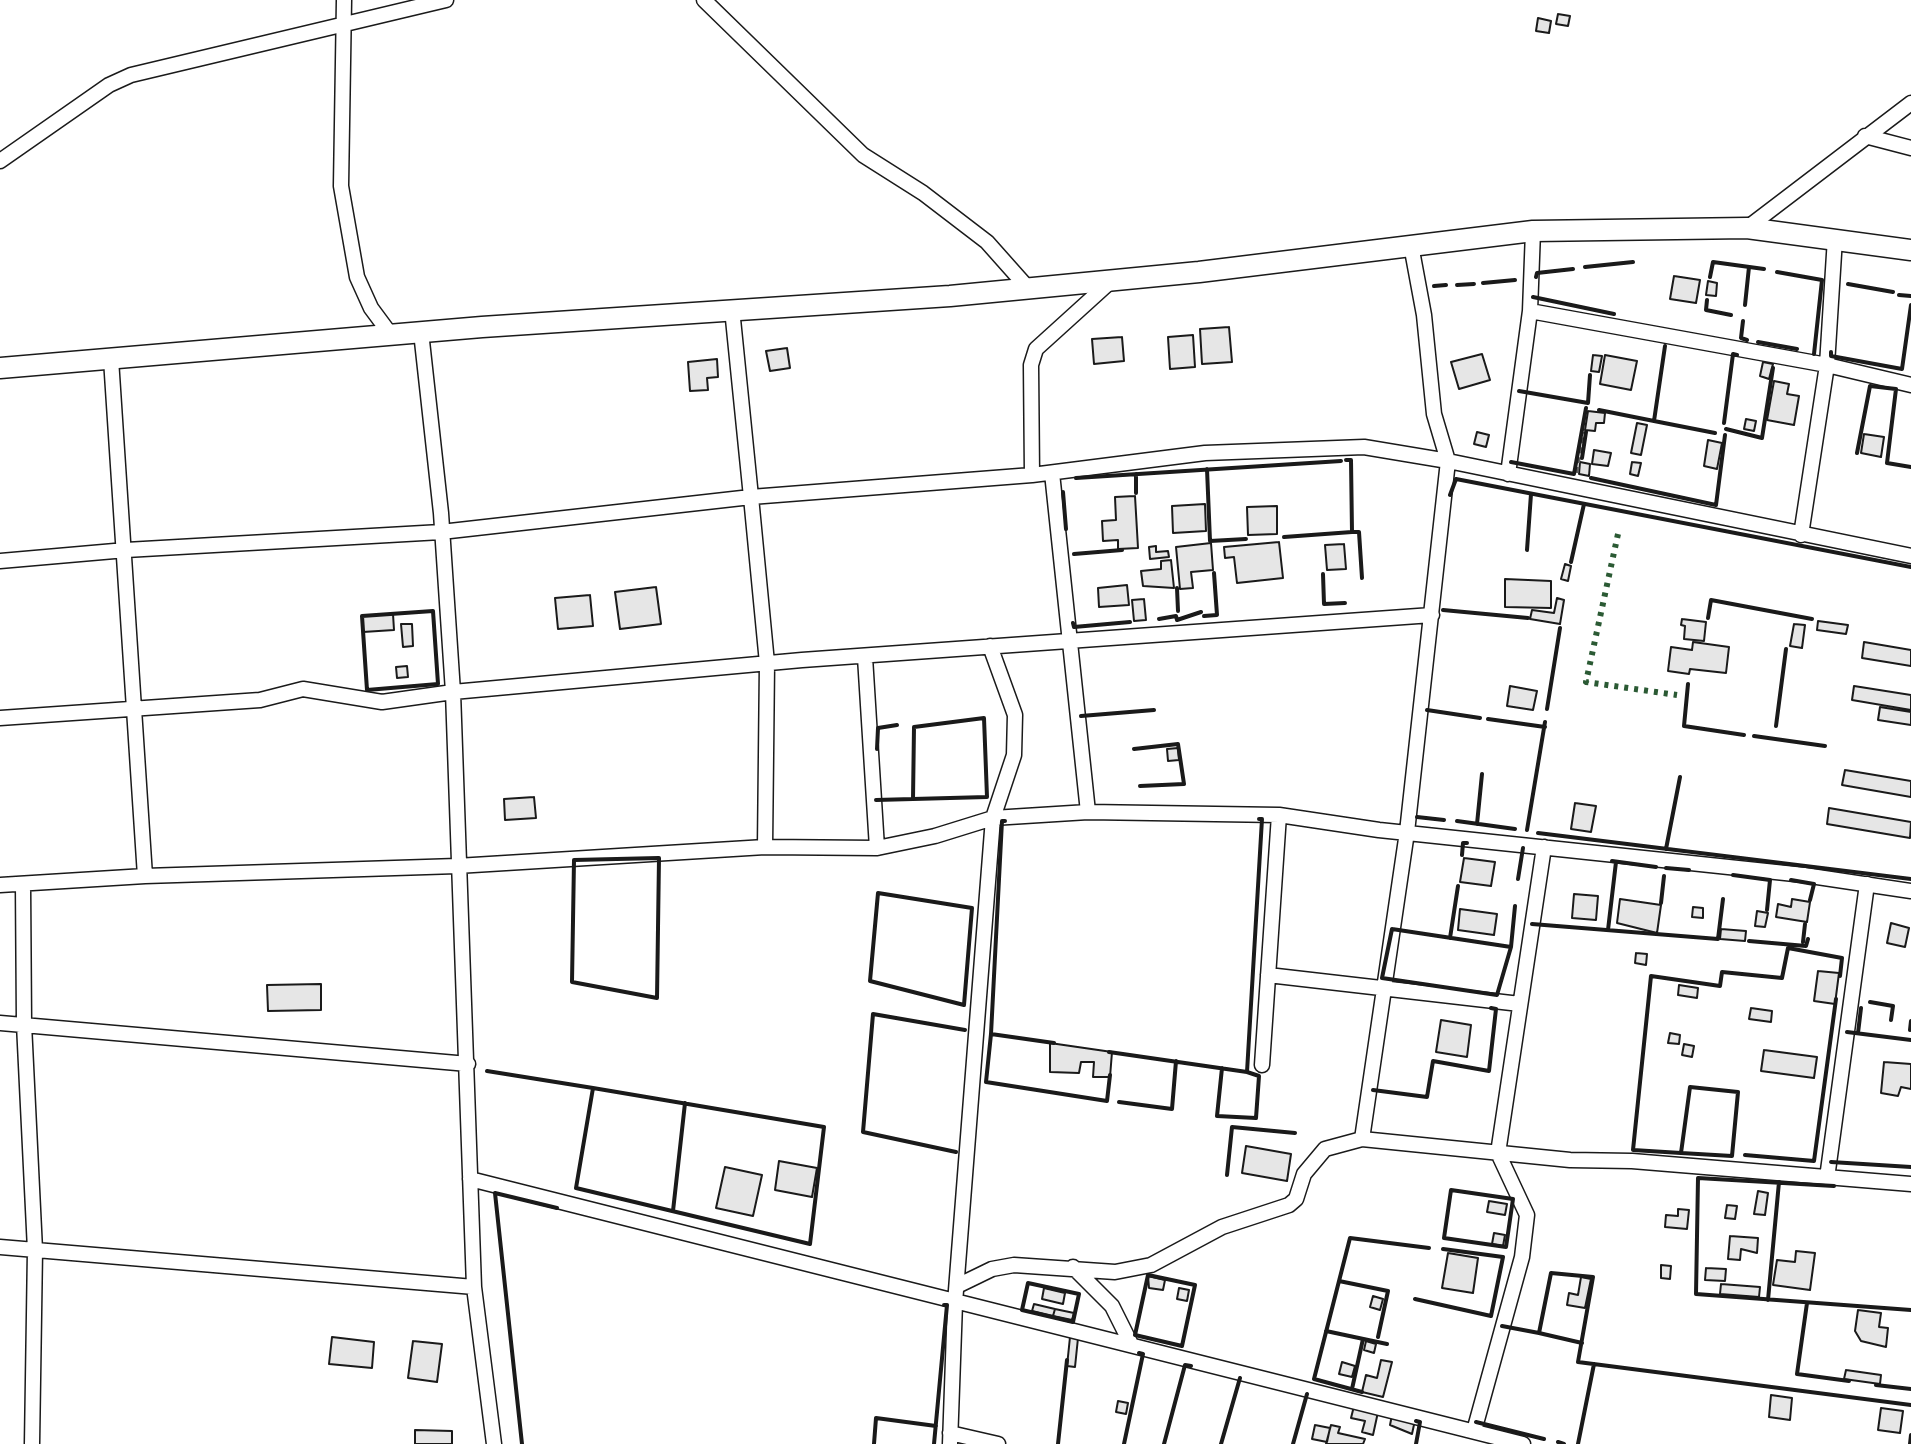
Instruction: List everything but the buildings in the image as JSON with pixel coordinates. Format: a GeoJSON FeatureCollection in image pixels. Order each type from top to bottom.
{"type":"FeatureCollection","features":[{"type":"Feature","properties":{"kind":"street"},"geometry":{"type":"LineString","coordinates":[[344,0],[341,186],[357,277],[371,308],[391,335]]}},
{"type":"Feature","properties":{"kind":"street"},"geometry":{"type":"LineString","coordinates":[[0,161],[121,79],[446,0]]}},
{"type":"Feature","properties":{"kind":"street"},"geometry":{"type":"LineString","coordinates":[[704,0],[863,155],[923,193],[987,242],[1027,287]]}},
{"type":"Feature","properties":{"kind":"street"},"geometry":{"type":"LineString","coordinates":[[1747,228],[1911,103]]}},
{"type":"Feature","properties":{"kind":"street"},"geometry":{"type":"LineString","coordinates":[[1865,136],[1911,148]]}},
{"type":"Feature","properties":{"kind":"street"},"geometry":{"type":"LineString","coordinates":[[0,368],[421,332],[950,296],[1533,231],[1747,228],[1911,250]]}},
{"type":"Feature","properties":{"kind":"street"},"geometry":{"type":"LineString","coordinates":[[1508,474],[1530,311],[1533,231]]}},
{"type":"Feature","properties":{"kind":"street"},"geometry":{"type":"LineString","coordinates":[[1801,535],[1827,365],[1835,238]]}},
{"type":"Feature","properties":{"kind":"street"},"geometry":{"type":"LineString","coordinates":[[1362,1139],[1407,832],[1448,461],[1434,414],[1424,315],[1411,245]]}},
{"type":"Feature","properties":{"kind":"street"},"geometry":{"type":"LineString","coordinates":[[1032,475],[1031,365],[1036,349],[1113,279]]}},
{"type":"Feature","properties":{"kind":"street"},"geometry":{"type":"LineString","coordinates":[[732,309],[767,663],[765,847]]}},
{"type":"Feature","properties":{"kind":"street"},"geometry":{"type":"LineString","coordinates":[[1530,311],[1827,365],[1911,385]]}},
{"type":"Feature","properties":{"kind":"street"},"geometry":{"type":"LineString","coordinates":[[421,332],[453,692],[474,1287],[494,1444]]}},
{"type":"Feature","properties":{"kind":"street"},"geometry":{"type":"LineString","coordinates":[[111,359],[126,550],[145,876]]}},
{"type":"Feature","properties":{"kind":"street"},"geometry":{"type":"LineString","coordinates":[[0,561],[126,550],[441,532],[751,497],[1052,473],[1205,453],[1364,447],[1448,461],[1911,556]]}},
{"type":"Feature","properties":{"kind":"street"},"geometry":{"type":"LineString","coordinates":[[1052,473],[1088,812]]}},
{"type":"Feature","properties":{"kind":"street"},"geometry":{"type":"LineString","coordinates":[[0,718],[260,700],[303,689],[382,702],[453,692],[767,663],[1432,615]]}},
{"type":"Feature","properties":{"kind":"street"},"geometry":{"type":"LineString","coordinates":[[990,646],[1015,715],[1017,736],[993,818],[955,1303],[950,1438],[998,1444]]}},
{"type":"Feature","properties":{"kind":"street"},"geometry":{"type":"LineString","coordinates":[[865,657],[877,848]]}},
{"type":"Feature","properties":{"kind":"street"},"geometry":{"type":"LineString","coordinates":[[0,885],[145,876],[457,866],[765,847],[877,848],[993,818],[1088,812],[1279,815],[1911,891]]}},
{"type":"Feature","properties":{"kind":"street"},"geometry":{"type":"LineString","coordinates":[[1262,1065],[1279,815]]}},
{"type":"Feature","properties":{"kind":"street"},"geometry":{"type":"LineString","coordinates":[[1474,1431],[1522,1257],[1527,1215],[1498,1153],[1544,847]]}},
{"type":"Feature","properties":{"kind":"street"},"geometry":{"type":"LineString","coordinates":[[1827,1178],[1867,884]]}},
{"type":"Feature","properties":{"kind":"street"},"geometry":{"type":"LineString","coordinates":[[23,885],[24,1024],[35,1250],[32,1444]]}},
{"type":"Feature","properties":{"kind":"street"},"geometry":{"type":"LineString","coordinates":[[1268,975],[1520,1004]]}},
{"type":"Feature","properties":{"kind":"street"},"geometry":{"type":"LineString","coordinates":[[0,1023],[468,1064]]}},
{"type":"Feature","properties":{"kind":"street"},"geometry":{"type":"LineString","coordinates":[[957,1286],[992,1269],[1014,1265],[1115,1272],[1151,1265],[1222,1227],[1289,1205],[1296,1199],[1304,1174],[1325,1149],[1362,1139],[1498,1153],[1911,1184]]}},
{"type":"Feature","properties":{"kind":"street"},"geometry":{"type":"LineString","coordinates":[[470,1179],[1523,1444]]}},
{"type":"Feature","properties":{"kind":"street"},"geometry":{"type":"LineString","coordinates":[[0,1247],[474,1287]]}},
{"type":"Feature","properties":{"kind":"street"},"geometry":{"type":"LineString","coordinates":[[1073,1267],[1112,1306],[1131,1344]]}},
{"type":"Feature","properties":{"kind":"path"},"geometry":{"type":"LineString","coordinates":[[1575,488],[1583,432]]}},
{"type":"Feature","properties":{"kind":"hedge"},"geometry":{"type":"LineString","coordinates":[[1618,534],[1586,682],[1677,695]]}},
{"type":"Feature","properties":{"kind":"wall"},"geometry":{"type":"LineString","coordinates":[[1585,267],[1633,262]]}},
{"type":"Feature","properties":{"kind":"wall"},"geometry":{"type":"LineString","coordinates":[[1710,277],[1713,262],[1764,269]]}},
{"type":"Feature","properties":{"kind":"wall"},"geometry":{"type":"LineString","coordinates":[[1745,305],[1749,267]]}},
{"type":"Feature","properties":{"kind":"wall"},"geometry":{"type":"LineString","coordinates":[[1536,277],[1537,273],[1573,269]]}},
{"type":"Feature","properties":{"kind":"wall"},"geometry":{"type":"LineString","coordinates":[[1777,272],[1822,280],[1814,354]]}},
{"type":"Feature","properties":{"kind":"wall"},"geometry":{"type":"LineString","coordinates":[[1483,283],[1515,280]]}},
{"type":"Feature","properties":{"kind":"wall"},"geometry":{"type":"LineString","coordinates":[[1457,285],[1474,284]]}},
{"type":"Feature","properties":{"kind":"wall"},"geometry":{"type":"LineString","coordinates":[[1848,284],[1893,292]]}},
{"type":"Feature","properties":{"kind":"wall"},"geometry":{"type":"LineString","coordinates":[[1434,286],[1446,285]]}},
{"type":"Feature","properties":{"kind":"wall"},"geometry":{"type":"LineString","coordinates":[[1899,295],[1911,296]]}},
{"type":"Feature","properties":{"kind":"wall"},"geometry":{"type":"LineString","coordinates":[[1533,297],[1614,314]]}},
{"type":"Feature","properties":{"kind":"wall"},"geometry":{"type":"LineString","coordinates":[[1707,300],[1706,310],[1731,315]]}},
{"type":"Feature","properties":{"kind":"wall"},"geometry":{"type":"LineString","coordinates":[[1831,352],[1831,356],[1902,369],[1911,305]]}},
{"type":"Feature","properties":{"kind":"wall"},"geometry":{"type":"LineString","coordinates":[[1743,321],[1741,338],[1747,340]]}},
{"type":"Feature","properties":{"kind":"wall"},"geometry":{"type":"LineString","coordinates":[[1758,342],[1797,349]]}},
{"type":"Feature","properties":{"kind":"wall"},"geometry":{"type":"LineString","coordinates":[[1665,346],[1654,421],[1715,433]]}},
{"type":"Feature","properties":{"kind":"wall"},"geometry":{"type":"LineString","coordinates":[[1724,423],[1733,354],[1737,355]]}},
{"type":"Feature","properties":{"kind":"wall"},"geometry":{"type":"LineString","coordinates":[[1726,429],[1762,438],[1773,368]]}},
{"type":"Feature","properties":{"kind":"wall"},"geometry":{"type":"LineString","coordinates":[[1519,391],[1588,403],[1590,375]]}},
{"type":"Feature","properties":{"kind":"wall"},"geometry":{"type":"LineString","coordinates":[[1857,453],[1870,386],[1896,389],[1887,463],[1911,467]]}},
{"type":"Feature","properties":{"kind":"wall"},"geometry":{"type":"LineString","coordinates":[[1511,462],[1574,474],[1586,408]]}},
{"type":"Feature","properties":{"kind":"wall"},"geometry":{"type":"LineString","coordinates":[[1599,410],[1654,421]]}},
{"type":"Feature","properties":{"kind":"wall"},"geometry":{"type":"LineString","coordinates":[[1582,458],[1586,432]]}},
{"type":"Feature","properties":{"kind":"wall"},"geometry":{"type":"LineString","coordinates":[[1591,478],[1716,505],[1725,435]]}},
{"type":"Feature","properties":{"kind":"wall"},"geometry":{"type":"LineString","coordinates":[[1284,537],[1352,532],[1351,460],[1346,460]]}},
{"type":"Feature","properties":{"kind":"wall"},"geometry":{"type":"LineString","coordinates":[[1076,478],[1341,461]]}},
{"type":"Feature","properties":{"kind":"wall"},"geometry":{"type":"LineString","coordinates":[[1207,469],[1210,541],[1246,539]]}},
{"type":"Feature","properties":{"kind":"wall"},"geometry":{"type":"LineString","coordinates":[[1136,474],[1136,493]]}},
{"type":"Feature","properties":{"kind":"wall"},"geometry":{"type":"LineString","coordinates":[[1450,495],[1456,479],[1911,567]]}},
{"type":"Feature","properties":{"kind":"wall"},"geometry":{"type":"LineString","coordinates":[[1063,492],[1066,529]]}},
{"type":"Feature","properties":{"kind":"wall"},"geometry":{"type":"LineString","coordinates":[[1527,550],[1531,494]]}},
{"type":"Feature","properties":{"kind":"wall"},"geometry":{"type":"LineString","coordinates":[[1571,562],[1584,504]]}},
{"type":"Feature","properties":{"kind":"wall"},"geometry":{"type":"LineString","coordinates":[[1352,532],[1359,532],[1362,578]]}},
{"type":"Feature","properties":{"kind":"wall"},"geometry":{"type":"LineString","coordinates":[[1074,554],[1122,550]]}},
{"type":"Feature","properties":{"kind":"wall"},"geometry":{"type":"LineString","coordinates":[[1204,616],[1217,615],[1214,573]]}},
{"type":"Feature","properties":{"kind":"wall"},"geometry":{"type":"LineString","coordinates":[[1323,574],[1324,604],[1345,603]]}},
{"type":"Feature","properties":{"kind":"wall"},"geometry":{"type":"LineString","coordinates":[[1177,588],[1178,611]]}},
{"type":"Feature","properties":{"kind":"wall"},"geometry":{"type":"LineString","coordinates":[[1708,618],[1711,600],[1812,619]]}},
{"type":"Feature","properties":{"kind":"wall"},"geometry":{"type":"LineString","coordinates":[[1443,610],[1528,618]]}},
{"type":"Feature","properties":{"kind":"wall"},"geometry":{"type":"LineString","coordinates":[[433,611],[438,684],[367,690],[362,616],[433,611]]}},
{"type":"Feature","properties":{"kind":"wall"},"geometry":{"type":"LineString","coordinates":[[1159,619],[1176,616],[1177,620],[1201,612]]}},
{"type":"Feature","properties":{"kind":"wall"},"geometry":{"type":"LineString","coordinates":[[1073,623],[1074,627],[1130,622]]}},
{"type":"Feature","properties":{"kind":"wall"},"geometry":{"type":"LineString","coordinates":[[1547,709],[1560,628]]}},
{"type":"Feature","properties":{"kind":"wall"},"geometry":{"type":"LineString","coordinates":[[1776,726],[1786,649]]}},
{"type":"Feature","properties":{"kind":"wall"},"geometry":{"type":"LineString","coordinates":[[1688,684],[1684,726],[1744,735]]}},
{"type":"Feature","properties":{"kind":"wall"},"geometry":{"type":"LineString","coordinates":[[1081,716],[1154,710]]}},
{"type":"Feature","properties":{"kind":"wall"},"geometry":{"type":"LineString","coordinates":[[1427,710],[1480,718]]}},
{"type":"Feature","properties":{"kind":"wall"},"geometry":{"type":"LineString","coordinates":[[876,800],[987,797],[984,718],[914,727],[913,799]]}},
{"type":"Feature","properties":{"kind":"wall"},"geometry":{"type":"LineString","coordinates":[[1488,719],[1545,727]]}},
{"type":"Feature","properties":{"kind":"wall"},"geometry":{"type":"LineString","coordinates":[[1527,830],[1545,722]]}},
{"type":"Feature","properties":{"kind":"wall"},"geometry":{"type":"LineString","coordinates":[[877,749],[878,728],[897,725]]}},
{"type":"Feature","properties":{"kind":"wall"},"geometry":{"type":"LineString","coordinates":[[1754,736],[1825,746]]}},
{"type":"Feature","properties":{"kind":"wall"},"geometry":{"type":"LineString","coordinates":[[1134,749],[1178,744],[1184,784],[1140,786]]}},
{"type":"Feature","properties":{"kind":"wall"},"geometry":{"type":"LineString","coordinates":[[1477,824],[1482,774]]}},
{"type":"Feature","properties":{"kind":"wall"},"geometry":{"type":"LineString","coordinates":[[1666,849],[1680,777]]}},
{"type":"Feature","properties":{"kind":"wall"},"geometry":{"type":"LineString","coordinates":[[1417,817],[1444,820]]}},
{"type":"Feature","properties":{"kind":"wall"},"geometry":{"type":"LineString","coordinates":[[1109,1052],[1247,1072],[1262,819],[1259,819]]}},
{"type":"Feature","properties":{"kind":"wall"},"geometry":{"type":"LineString","coordinates":[[1005,821],[1002,821],[991,1034],[1054,1043]]}},
{"type":"Feature","properties":{"kind":"wall"},"geometry":{"type":"LineString","coordinates":[[1457,821],[1515,829]]}},
{"type":"Feature","properties":{"kind":"wall"},"geometry":{"type":"LineString","coordinates":[[1538,833],[1911,879]]}},
{"type":"Feature","properties":{"kind":"wall"},"geometry":{"type":"LineString","coordinates":[[1462,855],[1463,843],[1467,843]]}},
{"type":"Feature","properties":{"kind":"wall"},"geometry":{"type":"LineString","coordinates":[[1518,879],[1523,848]]}},
{"type":"Feature","properties":{"kind":"wall"},"geometry":{"type":"LineString","coordinates":[[659,858],[657,998],[572,982],[574,860],[659,858]]}},
{"type":"Feature","properties":{"kind":"wall"},"geometry":{"type":"LineString","coordinates":[[1612,861],[1656,867]]}},
{"type":"Feature","properties":{"kind":"wall"},"geometry":{"type":"LineString","coordinates":[[1608,930],[1616,862]]}},
{"type":"Feature","properties":{"kind":"wall"},"geometry":{"type":"LineString","coordinates":[[1666,868],[1689,870]]}},
{"type":"Feature","properties":{"kind":"wall"},"geometry":{"type":"LineString","coordinates":[[1733,875],[1770,880],[1767,910]]}},
{"type":"Feature","properties":{"kind":"wall"},"geometry":{"type":"LineString","coordinates":[[1661,903],[1664,876]]}},
{"type":"Feature","properties":{"kind":"wall"},"geometry":{"type":"LineString","coordinates":[[1791,880],[1814,884],[1810,900]]}},
{"type":"Feature","properties":{"kind":"wall"},"geometry":{"type":"LineString","coordinates":[[1450,938],[1458,886]]}},
{"type":"Feature","properties":{"kind":"wall"},"geometry":{"type":"LineString","coordinates":[[878,893],[972,908],[964,1005],[870,981],[878,893]]}},
{"type":"Feature","properties":{"kind":"wall"},"geometry":{"type":"LineString","coordinates":[[1532,924],[1718,939],[1723,899]]}},
{"type":"Feature","properties":{"kind":"wall"},"geometry":{"type":"LineString","coordinates":[[1511,947],[1515,906]]}},
{"type":"Feature","properties":{"kind":"wall"},"geometry":{"type":"LineString","coordinates":[[1803,942],[1805,924]]}},
{"type":"Feature","properties":{"kind":"wall"},"geometry":{"type":"LineString","coordinates":[[1392,929],[1511,947],[1497,995],[1382,978],[1392,929]]}},
{"type":"Feature","properties":{"kind":"wall"},"geometry":{"type":"LineString","coordinates":[[1749,941],[1806,946],[1808,939]]}},
{"type":"Feature","properties":{"kind":"wall"},"geometry":{"type":"LineString","coordinates":[[1681,1153],[1690,1087],[1738,1092],[1732,1156],[1681,1153],[1633,1150],[1651,976],[1720,986],[1722,972],[1782,978],[1788,948],[1842,958],[1840,976]]}},
{"type":"Feature","properties":{"kind":"wall"},"geometry":{"type":"LineString","coordinates":[[1745,1155],[1814,1161],[1836,999]]}},
{"type":"Feature","properties":{"kind":"wall"},"geometry":{"type":"LineString","coordinates":[[1870,1002],[1893,1006],[1891,1020]]}},
{"type":"Feature","properties":{"kind":"wall"},"geometry":{"type":"LineString","coordinates":[[1373,1090],[1427,1097],[1433,1061],[1489,1071],[1496,1009],[1491,1008]]}},
{"type":"Feature","properties":{"kind":"wall"},"geometry":{"type":"LineString","coordinates":[[1858,1033],[1861,1008]]}},
{"type":"Feature","properties":{"kind":"wall"},"geometry":{"type":"LineString","coordinates":[[956,1152],[863,1132],[873,1014],[965,1030]]}},
{"type":"Feature","properties":{"kind":"wall"},"geometry":{"type":"LineString","coordinates":[[1910,1030],[1911,1021]]}},
{"type":"Feature","properties":{"kind":"wall"},"geometry":{"type":"LineString","coordinates":[[1847,1032],[1911,1040]]}},
{"type":"Feature","properties":{"kind":"wall"},"geometry":{"type":"LineString","coordinates":[[991,1034],[986,1082],[1107,1101],[1110,1075]]}},
{"type":"Feature","properties":{"kind":"wall"},"geometry":{"type":"LineString","coordinates":[[1119,1102],[1172,1109],[1176,1061]]}},
{"type":"Feature","properties":{"kind":"wall"},"geometry":{"type":"LineString","coordinates":[[1222,1068],[1217,1116],[1256,1118],[1259,1076],[1247,1072]]}},
{"type":"Feature","properties":{"kind":"wall"},"geometry":{"type":"LineString","coordinates":[[487,1071],[593,1088],[576,1188],[810,1244],[824,1127],[593,1088]]}},
{"type":"Feature","properties":{"kind":"wall"},"geometry":{"type":"LineString","coordinates":[[673,1211],[685,1103]]}},
{"type":"Feature","properties":{"kind":"wall"},"geometry":{"type":"LineString","coordinates":[[1227,1175],[1232,1127],[1295,1133]]}},
{"type":"Feature","properties":{"kind":"wall"},"geometry":{"type":"LineString","coordinates":[[1831,1162],[1911,1167]]}},
{"type":"Feature","properties":{"kind":"wall"},"geometry":{"type":"LineString","coordinates":[[1834,1186],[1698,1178],[1696,1294],[1911,1310]]}},
{"type":"Feature","properties":{"kind":"wall"},"geometry":{"type":"LineString","coordinates":[[1768,1300],[1779,1182]]}},
{"type":"Feature","properties":{"kind":"wall"},"geometry":{"type":"LineString","coordinates":[[1451,1190],[1513,1199],[1506,1247],[1444,1238],[1451,1190]]}},
{"type":"Feature","properties":{"kind":"wall"},"geometry":{"type":"LineString","coordinates":[[522,1444],[495,1193],[557,1208]]}},
{"type":"Feature","properties":{"kind":"wall"},"geometry":{"type":"LineString","coordinates":[[1362,1392],[1314,1379],[1350,1238],[1429,1248]]}},
{"type":"Feature","properties":{"kind":"wall"},"geometry":{"type":"LineString","coordinates":[[1415,1299],[1491,1316],[1503,1257],[1443,1249]]}},
{"type":"Feature","properties":{"kind":"wall"},"geometry":{"type":"LineString","coordinates":[[1502,1326],[1539,1333],[1551,1273],[1593,1277],[1578,1362],[1911,1405]]}},
{"type":"Feature","properties":{"kind":"wall"},"geometry":{"type":"LineString","coordinates":[[1148,1275],[1195,1285],[1182,1346],[1135,1335],[1148,1275]]}},
{"type":"Feature","properties":{"kind":"wall"},"geometry":{"type":"LineString","coordinates":[[1339,1281],[1388,1291],[1378,1337]]}},
{"type":"Feature","properties":{"kind":"wall"},"geometry":{"type":"LineString","coordinates":[[1028,1283],[1079,1294],[1073,1322],[1022,1310],[1028,1283]]}},
{"type":"Feature","properties":{"kind":"wall"},"geometry":{"type":"LineString","coordinates":[[1807,1303],[1797,1374],[1849,1381]]}},
{"type":"Feature","properties":{"kind":"wall"},"geometry":{"type":"LineString","coordinates":[[934,1444],[947,1305],[944,1305]]}},
{"type":"Feature","properties":{"kind":"wall"},"geometry":{"type":"LineString","coordinates":[[1326,1331],[1387,1344]]}},
{"type":"Feature","properties":{"kind":"wall"},"geometry":{"type":"LineString","coordinates":[[1539,1333],[1582,1343]]}},
{"type":"Feature","properties":{"kind":"wall"},"geometry":{"type":"LineString","coordinates":[[1352,1389],[1363,1339]]}},
{"type":"Feature","properties":{"kind":"wall"},"geometry":{"type":"LineString","coordinates":[[1124,1444],[1143,1354],[1139,1353]]}},
{"type":"Feature","properties":{"kind":"wall"},"geometry":{"type":"LineString","coordinates":[[1058,1444],[1067,1360]]}},
{"type":"Feature","properties":{"kind":"wall"},"geometry":{"type":"LineString","coordinates":[[1578,1444],[1594,1364]]}},
{"type":"Feature","properties":{"kind":"wall"},"geometry":{"type":"LineString","coordinates":[[1164,1444],[1185,1365],[1191,1366]]}},
{"type":"Feature","properties":{"kind":"wall"},"geometry":{"type":"LineString","coordinates":[[1221,1444],[1240,1378]]}},
{"type":"Feature","properties":{"kind":"wall"},"geometry":{"type":"LineString","coordinates":[[1876,1385],[1911,1389]]}},
{"type":"Feature","properties":{"kind":"wall"},"geometry":{"type":"LineString","coordinates":[[1293,1444],[1307,1394]]}},
{"type":"Feature","properties":{"kind":"wall"},"geometry":{"type":"LineString","coordinates":[[874,1444],[876,1418],[936,1426]]}},
{"type":"Feature","properties":{"kind":"wall"},"geometry":{"type":"LineString","coordinates":[[1416,1421],[1420,1422],[1416,1444]]}},
{"type":"Feature","properties":{"kind":"wall"},"geometry":{"type":"LineString","coordinates":[[1476,1422],[1544,1439]]}},
{"type":"Feature","properties":{"kind":"wall"},"geometry":{"type":"LineString","coordinates":[[1910,1444],[1911,1435]]}},
{"type":"Feature","properties":{"kind":"wall"},"geometry":{"type":"LineString","coordinates":[[1558,1442],[1564,1444]]}}]}
